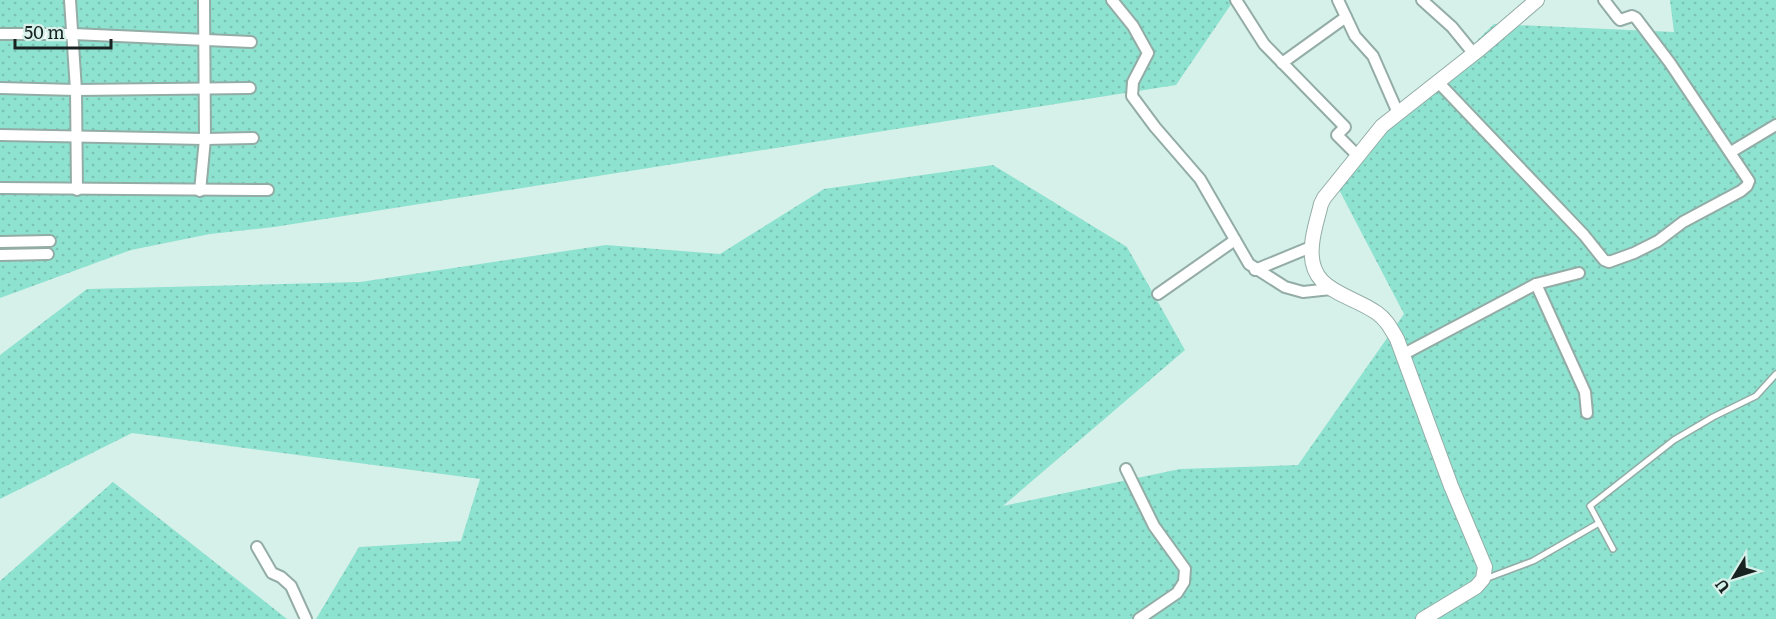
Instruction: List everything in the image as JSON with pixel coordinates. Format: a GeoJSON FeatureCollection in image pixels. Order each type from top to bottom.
{"type":"FeatureCollection","features":[{"type":"Feature","properties":{"kind":"street"},"geometry":{"type":"LineString","coordinates":[[70,0],[76,90],[77,190]]}},
{"type":"Feature","properties":{"kind":"street"},"geometry":{"type":"LineString","coordinates":[[200,191],[205,139],[204,0]]}},
{"type":"Feature","properties":{"kind":"street"},"geometry":{"type":"LineString","coordinates":[[1112,0],[1138,34],[1148,53],[1133,82],[1132,96],[1155,127],[1200,179],[1249,264],[1255,270],[1285,287],[1303,292],[1330,289]]}},
{"type":"Feature","properties":{"kind":"street"},"geometry":{"type":"LineString","coordinates":[[1236,0],[1264,44],[1345,127],[1337,135],[1358,156]]}},
{"type":"Feature","properties":{"kind":"street"},"geometry":{"type":"LineString","coordinates":[[1338,0],[1355,36],[1372,56],[1398,113]]}},
{"type":"Feature","properties":{"kind":"street"},"geometry":{"type":"LineString","coordinates":[[1422,0],[1452,27],[1474,54]]}},
{"type":"Feature","properties":{"kind":"street"},"geometry":{"type":"LineString","coordinates":[[1423,619],[1476,587],[1483,579],[1485,567],[1483,560],[1451,486],[1397,339],[1388,323],[1379,314],[1330,289],[1319,278],[1314,266],[1311,247],[1321,204],[1374,133],[1474,54],[1537,0]]}},
{"type":"Feature","properties":{"kind":"street"},"geometry":{"type":"LineString","coordinates":[[1438,82],[1607,262],[1634,253],[1658,241],[1683,222],[1747,186],[1749,181],[1670,63],[1636,18],[1632,16],[1618,18],[1604,0]]}},
{"type":"Feature","properties":{"kind":"street"},"geometry":{"type":"LineString","coordinates":[[1282,63],[1346,17]]}},
{"type":"Feature","properties":{"kind":"street"},"geometry":{"type":"LineString","coordinates":[[0,34],[204,38],[251,42]]}},
{"type":"Feature","properties":{"kind":"street"},"geometry":{"type":"LineString","coordinates":[[0,88],[76,90],[250,88]]}},
{"type":"Feature","properties":{"kind":"street"},"geometry":{"type":"LineString","coordinates":[[1731,152],[1776,125]]}},
{"type":"Feature","properties":{"kind":"street"},"geometry":{"type":"LineString","coordinates":[[0,135],[253,138]]}},
{"type":"Feature","properties":{"kind":"street"},"geometry":{"type":"LineString","coordinates":[[0,188],[268,190]]}},
{"type":"Feature","properties":{"kind":"street"},"geometry":{"type":"LineString","coordinates":[[1158,294],[1235,240]]}},
{"type":"Feature","properties":{"kind":"street"},"geometry":{"type":"LineString","coordinates":[[0,242],[51,241]]}},
{"type":"Feature","properties":{"kind":"street"},"geometry":{"type":"LineString","coordinates":[[1255,270],[1311,247]]}},
{"type":"Feature","properties":{"kind":"street"},"geometry":{"type":"LineString","coordinates":[[0,255],[48,254]]}},
{"type":"Feature","properties":{"kind":"street"},"geometry":{"type":"LineString","coordinates":[[1402,356],[1536,284],[1579,273]]}},
{"type":"Feature","properties":{"kind":"street"},"geometry":{"type":"LineString","coordinates":[[1536,284],[1585,392],[1587,413]]}},
{"type":"Feature","properties":{"kind":"street"},"geometry":{"type":"LineString","coordinates":[[1126,469],[1154,526],[1185,569],[1184,582],[1177,593],[1139,619]]}},
{"type":"Feature","properties":{"kind":"street"},"geometry":{"type":"LineString","coordinates":[[257,546],[272,573],[286,580],[291,586],[306,619]]}},
{"type":"Feature","properties":{"kind":"lane"},"geometry":{"type":"LineString","coordinates":[[1613,549],[1590,506],[1674,440],[1713,417],[1756,396],[1776,374]]}},
{"type":"Feature","properties":{"kind":"lane"},"geometry":{"type":"LineString","coordinates":[[1483,579],[1533,561],[1599,523]]}},
{"type":"Feature","properties":{"kind":"green space"},"geometry":{"type":"Polygon","coordinates":[[[0,0],[1234,0],[1176,85],[274,227],[210,234],[131,250],[0,298],[0,0]]]}},
{"type":"Feature","properties":{"kind":"green space"},"geometry":{"type":"Polygon","coordinates":[[[1670,0],[1776,0],[1776,619],[316,619],[359,547],[461,541],[480,479],[132,433],[0,499],[0,355],[87,289],[360,282],[606,245],[720,254],[824,189],[993,165],[1127,247],[1185,350],[1003,506],[1180,469],[1298,465],[1404,314],[1334,180],[1494,24],[1674,32],[1670,0]]]}},
{"type":"Feature","properties":{"kind":"green space"},"geometry":{"type":"Polygon","coordinates":[[[113,482],[287,619],[0,619],[0,581],[113,482]]]}}]}
